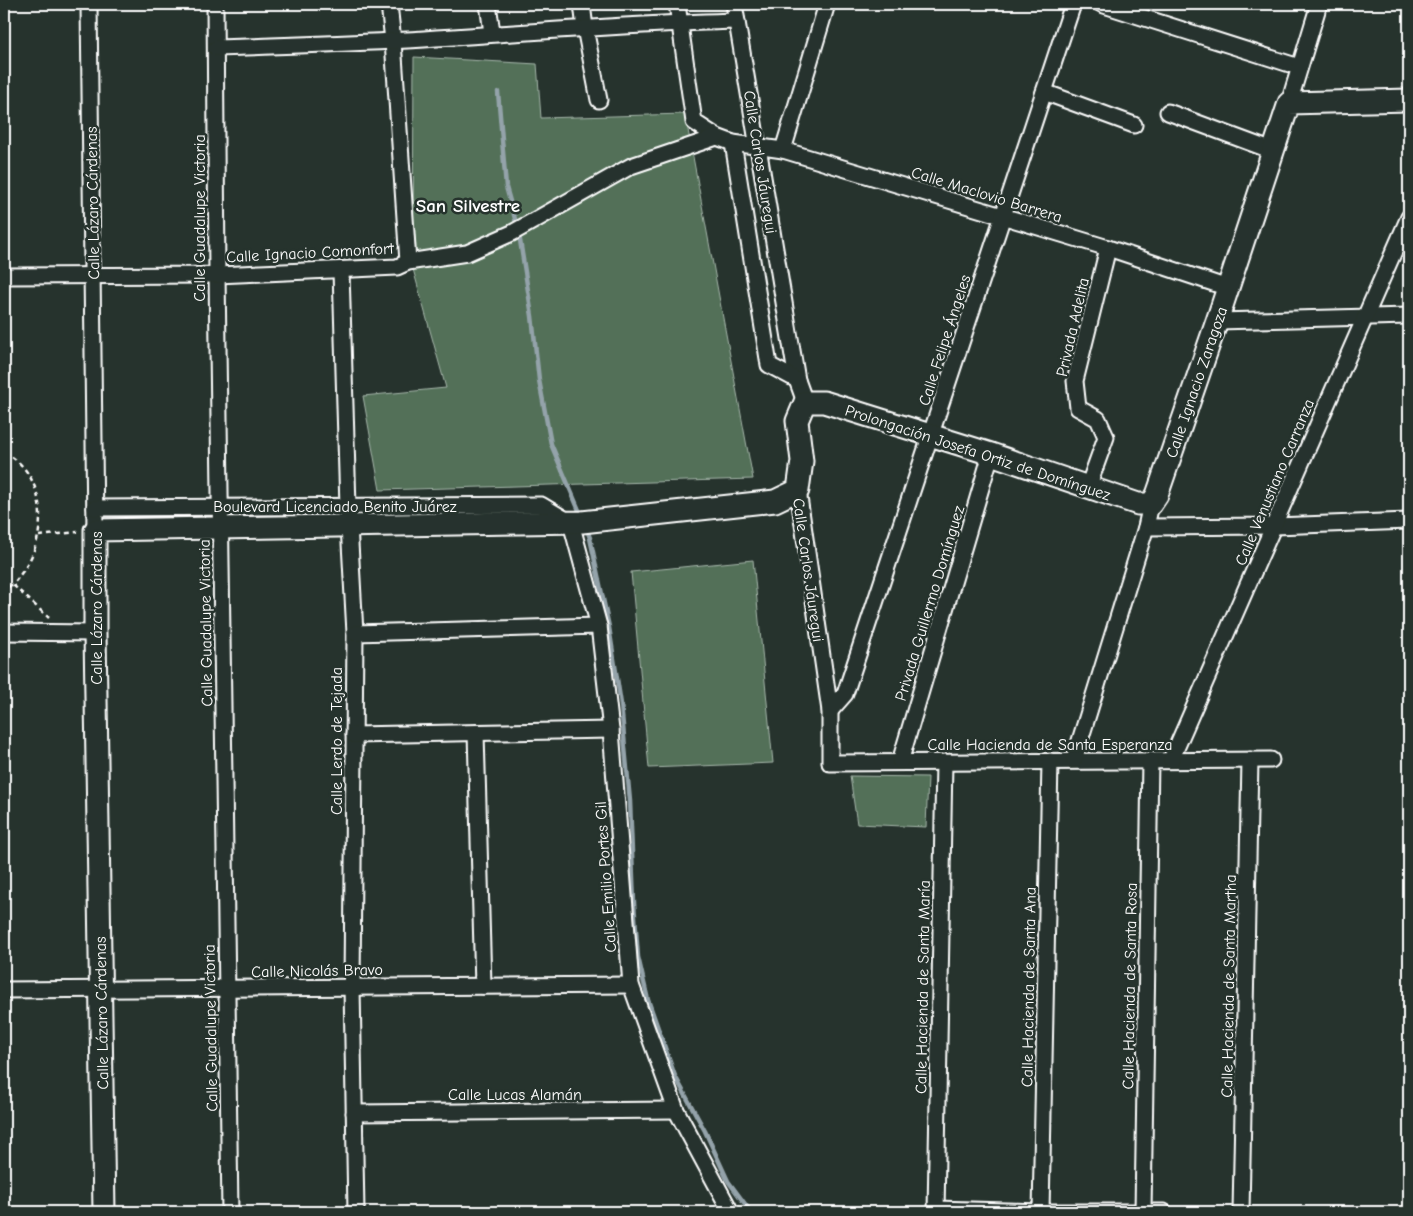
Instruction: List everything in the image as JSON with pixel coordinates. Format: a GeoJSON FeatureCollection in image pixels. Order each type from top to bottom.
{"type":"FeatureCollection","features":[{"type":"Feature","properties":{"kind":"street","name":"Calle Lázaro Cárdenas"},"geometry":{"type":"LineString","coordinates":[[89,4],[96,530],[95,633],[104,1212]]}},
{"type":"Feature","properties":{"kind":"street","name":"Calle Guadalupe Victoria"},"geometry":{"type":"LineString","coordinates":[[215,4],[230,1212]]}},
{"type":"Feature","properties":{"kind":"street"},"geometry":{"type":"LineString","coordinates":[[389,4],[408,238],[408,262]]}},
{"type":"Feature","properties":{"kind":"street"},"geometry":{"type":"LineString","coordinates":[[488,4],[492,33]]}},
{"type":"Feature","properties":{"kind":"street"},"geometry":{"type":"LineString","coordinates":[[582,4],[599,100]]}},
{"type":"Feature","properties":{"kind":"street","name":"Calle Maclovio Barrera"},"geometry":{"type":"LineString","coordinates":[[676,4],[694,122],[717,137],[733,144],[784,150],[1108,248],[1228,288]]}},
{"type":"Feature","properties":{"kind":"street","name":"Calle Carlos Jáuregui"},"geometry":{"type":"LineString","coordinates":[[734,4],[797,380],[805,402],[797,421],[802,461],[798,490],[830,710],[830,763]]}},
{"type":"Feature","properties":{"kind":"street"},"geometry":{"type":"LineString","coordinates":[[784,150],[827,4]]}},
{"type":"Feature","properties":{"kind":"street","name":"Calle Felipe Ángeles"},"geometry":{"type":"LineString","coordinates":[[830,710],[845,694],[1073,4]]}},
{"type":"Feature","properties":{"kind":"street"},"geometry":{"type":"LineString","coordinates":[[1102,4],[1300,68]]}},
{"type":"Feature","properties":{"kind":"street","name":"Calle Ignacio Zaragoza"},"geometry":{"type":"LineString","coordinates":[[1074,760],[1146,527],[1151,504],[1157,495],[1217,321],[1289,103],[1318,4]]}},
{"type":"Feature","properties":{"kind":"street"},"geometry":{"type":"LineString","coordinates":[[216,48],[393,41],[492,33],[737,21]]}},
{"type":"Feature","properties":{"kind":"street"},"geometry":{"type":"LineString","coordinates":[[1044,92],[1134,125]]}},
{"type":"Feature","properties":{"kind":"street"},"geometry":{"type":"LineString","coordinates":[[1289,103],[1409,100]]}},
{"type":"Feature","properties":{"kind":"street"},"geometry":{"type":"LineString","coordinates":[[1168,112],[1273,151]]}},
{"type":"Feature","properties":{"kind":"street","name":"Calle Ignacio Comonfort"},"geometry":{"type":"LineString","coordinates":[[4,276],[217,275],[341,271],[397,267],[408,262],[467,253],[512,233],[631,166],[717,137]]}},
{"type":"Feature","properties":{"kind":"street","name":"Calle Carlos Jáuregui"},"geometry":{"type":"LineString","coordinates":[[733,144],[769,365],[797,380]]}},
{"type":"Feature","properties":{"kind":"street","name":"Calle Venustiano Carranza"},"geometry":{"type":"LineString","coordinates":[[1171,760],[1409,217]]}},
{"type":"Feature","properties":{"kind":"street","name":"Privada Adelita"},"geometry":{"type":"LineString","coordinates":[[1088,488],[1106,437],[1098,419],[1078,408],[1075,381],[1108,248]]}},
{"type":"Feature","properties":{"kind":"street","name":"Calle Lerdo de Tejada"},"geometry":{"type":"LineString","coordinates":[[341,271],[348,517],[355,633],[352,987],[356,1212]]}},
{"type":"Feature","properties":{"kind":"street"},"geometry":{"type":"LineString","coordinates":[[1217,321],[1409,316]]}},
{"type":"Feature","properties":{"kind":"street","name":"Prolongación Josefa Ortiz de Domínguez"},"geometry":{"type":"LineString","coordinates":[[805,402],[824,402],[991,454],[1138,504],[1151,504]]}},
{"type":"Feature","properties":{"kind":"street","name":"Privada Guillermo Domínguez"},"geometry":{"type":"LineString","coordinates":[[900,762],[991,454]]}},
{"type":"Feature","properties":{"kind":"street","name":"Boulevard Licenciado Benito Juárez"},"geometry":{"type":"LineString","coordinates":[[95,508],[220,507],[348,517],[576,522],[775,501],[798,490]]}},
{"type":"Feature","properties":{"kind":"street","name":"Boulevard Licenciado Benito Juárez"},"geometry":{"type":"LineString","coordinates":[[96,530],[221,529],[348,517]]}},
{"type":"Feature","properties":{"kind":"street"},"geometry":{"type":"LineString","coordinates":[[1146,527],[1275,526],[1409,521]]}},
{"type":"Feature","properties":{"kind":"street","name":"Calle Emilio Portes Gil"},"geometry":{"type":"LineString","coordinates":[[576,522],[599,626],[611,730],[631,986],[676,1110],[731,1212]]}},
{"type":"Feature","properties":{"kind":"street"},"geometry":{"type":"LineString","coordinates":[[355,633],[599,626]]}},
{"type":"Feature","properties":{"kind":"street"},"geometry":{"type":"LineString","coordinates":[[4,632],[95,633]]}},
{"type":"Feature","properties":{"kind":"street"},"geometry":{"type":"LineString","coordinates":[[354,735],[611,730]]}},
{"type":"Feature","properties":{"kind":"street"},"geometry":{"type":"LineString","coordinates":[[476,733],[483,986]]}},
{"type":"Feature","properties":{"kind":"street","name":"Calle Hacienda de Santa Rosa"},"geometry":{"type":"LineString","coordinates":[[1143,1212],[1150,760]]}},
{"type":"Feature","properties":{"kind":"street","name":"Calle Hacienda de Santa Martha"},"geometry":{"type":"LineString","coordinates":[[1241,1212],[1250,760]]}},
{"type":"Feature","properties":{"kind":"street","name":"Calle Hacienda de Santa Esperanza"},"geometry":{"type":"LineString","coordinates":[[830,763],[1271,760]]}},
{"type":"Feature","properties":{"kind":"street","name":"Calle Hacienda de Santa María"},"geometry":{"type":"LineString","coordinates":[[936,1210],[944,762]]}},
{"type":"Feature","properties":{"kind":"street","name":"Calle Hacienda de Santa Ana"},"geometry":{"type":"LineString","coordinates":[[1041,1212],[1050,762]]}},
{"type":"Feature","properties":{"kind":"street","name":"Calle Nicolás Bravo"},"geometry":{"type":"LineString","coordinates":[[4,990],[631,986]]}},
{"type":"Feature","properties":{"kind":"street","name":"Calle Lucas Alamán"},"geometry":{"type":"LineString","coordinates":[[354,1113],[676,1110]]}},
{"type":"Feature","properties":{"kind":"street"},"geometry":{"type":"LineString","coordinates":[[936,1210],[1164,1212]]}},
{"type":"Feature","properties":{"kind":"path"},"geometry":{"type":"LineString","coordinates":[[4,452],[25,468],[36,490],[41,513],[39,536],[28,564],[12,585],[4,589]]}},
{"type":"Feature","properties":{"kind":"path"},"geometry":{"type":"LineString","coordinates":[[39,536],[96,530]]}},
{"type":"Feature","properties":{"kind":"path"},"geometry":{"type":"LineString","coordinates":[[12,585],[65,633]]}},
{"type":"Feature","properties":{"kind":"green space"},"geometry":{"type":"Polygon","coordinates":[[[414,57],[537,64],[541,118],[685,114],[753,479],[380,490],[363,396],[446,388],[413,269],[414,57]]]}},
{"type":"Feature","properties":{"kind":"green space"},"geometry":{"type":"Polygon","coordinates":[[[753,560],[773,763],[649,768],[631,572],[753,560]]]}},
{"type":"Feature","properties":{"kind":"green space"},"geometry":{"type":"Polygon","coordinates":[[[850,776],[928,777],[926,827],[857,824],[850,776]]]}},
{"type":"Feature","properties":{"kind":"waterway"},"geometry":{"type":"LineString","coordinates":[[498,92],[506,187],[517,226]]}},
{"type":"Feature","properties":{"kind":"waterway"},"geometry":{"type":"LineString","coordinates":[[519,234],[532,316],[539,380],[551,444],[581,515]]}},
{"type":"Feature","properties":{"kind":"waterway"},"geometry":{"type":"LineString","coordinates":[[586,527],[609,627],[621,704],[630,801],[638,957],[648,1000],[675,1076],[705,1131],[728,1181],[751,1212]]}},
{"type":"Feature","properties":{"kind":"district","name":"San Silvestre"},"geometry":{"type":"Point","coordinates":[468,205]}}]}
